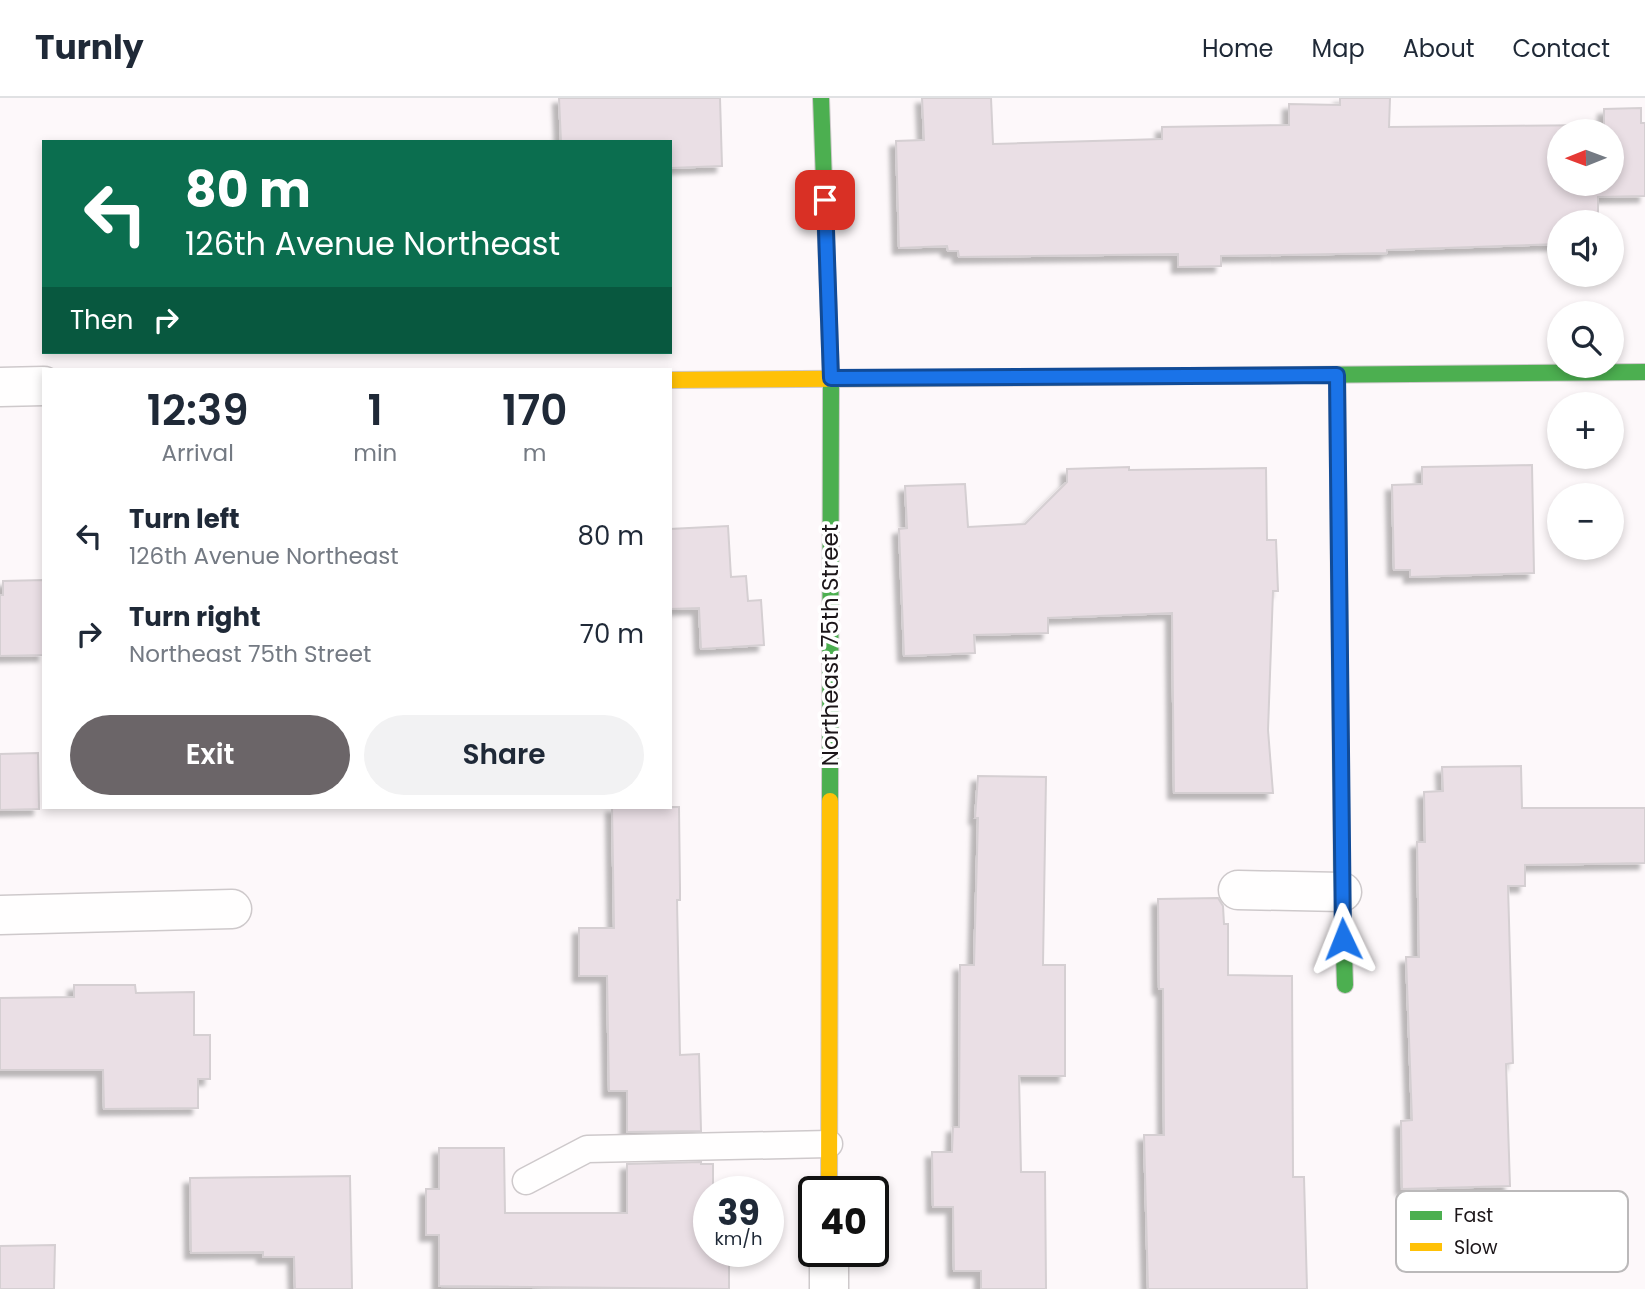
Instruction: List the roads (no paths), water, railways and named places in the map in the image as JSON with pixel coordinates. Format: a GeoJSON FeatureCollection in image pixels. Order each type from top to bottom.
{"type":"FeatureCollection","features":[{"type":"Feature","properties":{"kind":"street","name":"Northeast 75th Street"},"geometry":{"type":"LineString","coordinates":[[821,98],[831,378],[829,1176]]}},
{"type":"Feature","properties":{"kind":"street"},"geometry":{"type":"LineString","coordinates":[[672,380],[1645,372]]}},
{"type":"Feature","properties":{"kind":"street"},"geometry":{"type":"LineString","coordinates":[[1337,375],[1345,985]]}},
{"type":"Feature","properties":{"kind":"street"},"geometry":{"type":"LineString","coordinates":[[0,387],[42,386]]}},
{"type":"Feature","properties":{"kind":"street"},"geometry":{"type":"LineString","coordinates":[[1238,890],[1342,892]]}},
{"type":"Feature","properties":{"kind":"street"},"geometry":{"type":"LineString","coordinates":[[0,915],[232,909]]}},
{"type":"Feature","properties":{"kind":"street"},"geometry":{"type":"LineString","coordinates":[[829,1267],[829,1289]]}},
{"type":"Feature","properties":{"kind":"lane"},"geometry":{"type":"LineString","coordinates":[[526,1181],[587,1149],[830,1144]]}}]}
